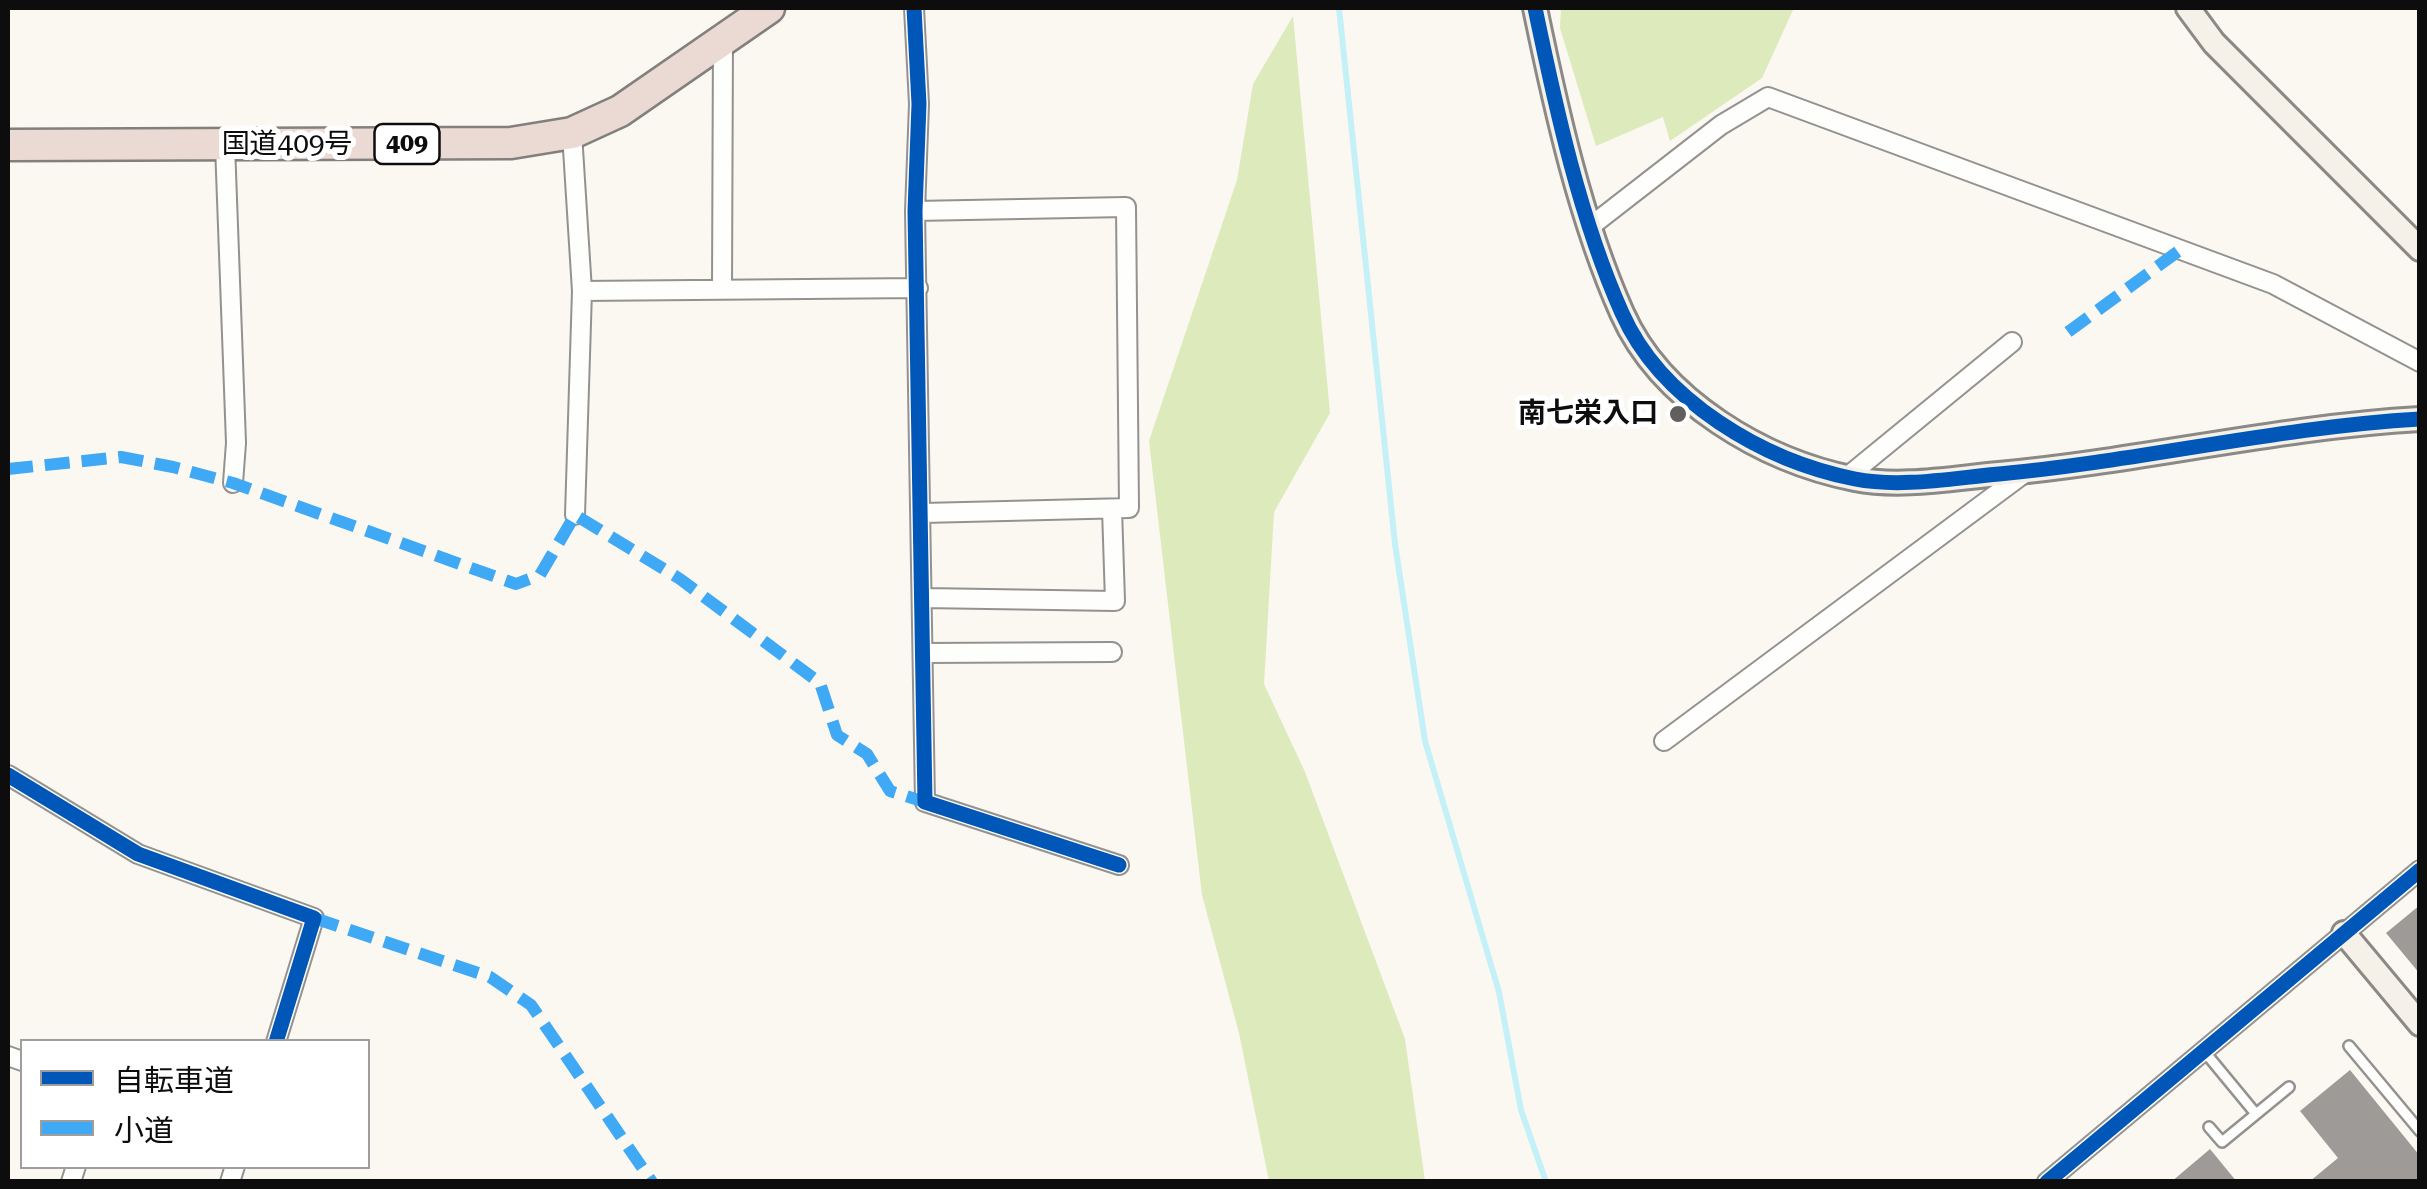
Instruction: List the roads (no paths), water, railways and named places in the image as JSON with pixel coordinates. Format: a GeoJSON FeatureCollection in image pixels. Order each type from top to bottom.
{"type":"FeatureCollection","features":[{"type":"Feature","properties":{"kind":"highway","name":"国道409号"},"geometry":{"type":"LineString","coordinates":[[8,145],[511,144],[572,133],[620,111],[769,8]]}},
{"type":"Feature","properties":{"kind":"street"},"geometry":{"type":"LineString","coordinates":[[914,8],[919,104],[915,211],[925,802],[1119,865]]}},
{"type":"Feature","properties":{"kind":"street"},"geometry":{"type":"LineString","coordinates":[[1535,8],[1591,226],[1623,316],[1658,367],[1698,407],[1747,439],[1796,462],[1847,476],[1917,482],[2096,465],[2362,422],[2420,419]]}},
{"type":"Feature","properties":{"kind":"street"},"geometry":{"type":"LineString","coordinates":[[2188,8],[2214,43],[2420,249]]}},
{"type":"Feature","properties":{"kind":"street"},"geometry":{"type":"LineString","coordinates":[[722,288],[723,39]]}},
{"type":"Feature","properties":{"kind":"street"},"geometry":{"type":"LineString","coordinates":[[1591,226],[1720,125],[1768,96],[2273,284],[2420,362]]}},
{"type":"Feature","properties":{"kind":"street"},"geometry":{"type":"LineString","coordinates":[[572,133],[582,291],[576,514]]}},
{"type":"Feature","properties":{"kind":"street"},"geometry":{"type":"LineString","coordinates":[[226,145],[236,443],[233,483]]}},
{"type":"Feature","properties":{"kind":"street"},"geometry":{"type":"LineString","coordinates":[[915,211],[1126,207],[1129,508],[922,513]]}},
{"type":"Feature","properties":{"kind":"street"},"geometry":{"type":"LineString","coordinates":[[582,291],[918,288]]}},
{"type":"Feature","properties":{"kind":"street"},"geometry":{"type":"LineString","coordinates":[[1847,476],[2012,342]]}},
{"type":"Feature","properties":{"kind":"street"},"geometry":{"type":"LineString","coordinates":[[1664,742],[2026,471]]}},
{"type":"Feature","properties":{"kind":"street"},"geometry":{"type":"LineString","coordinates":[[924,598],[1116,601],[1112,508]]}},
{"type":"Feature","properties":{"kind":"street"},"geometry":{"type":"LineString","coordinates":[[925,654],[1112,652]]}},
{"type":"Feature","properties":{"kind":"street"},"geometry":{"type":"LineString","coordinates":[[8,775],[138,854],[314,918],[277,1039]]}},
{"type":"Feature","properties":{"kind":"street"},"geometry":{"type":"LineString","coordinates":[[2048,1182],[2420,870]]}},
{"type":"Feature","properties":{"kind":"street"},"geometry":{"type":"LineString","coordinates":[[2344,933],[2420,1024]]}},
{"type":"Feature","properties":{"kind":"lane"},"geometry":{"type":"LineString","coordinates":[[2350,1046],[2420,1131]]}},
{"type":"Feature","properties":{"kind":"lane"},"geometry":{"type":"LineString","coordinates":[[2203,1050],[2256,1114]]}},
{"type":"Feature","properties":{"kind":"lane"},"geometry":{"type":"LineString","coordinates":[[2209,1127],[2222,1142],[2289,1087]]}},
{"type":"Feature","properties":{"kind":"waterway"},"geometry":{"type":"LineString","coordinates":[[1339,8],[1395,544],[1425,741],[1499,992],[1521,1110],[1546,1182]]}},
{"type":"Feature","properties":{"kind":"place","name":"南七栄入口"},"geometry":{"type":"Point","coordinates":[1678,414]}}]}
